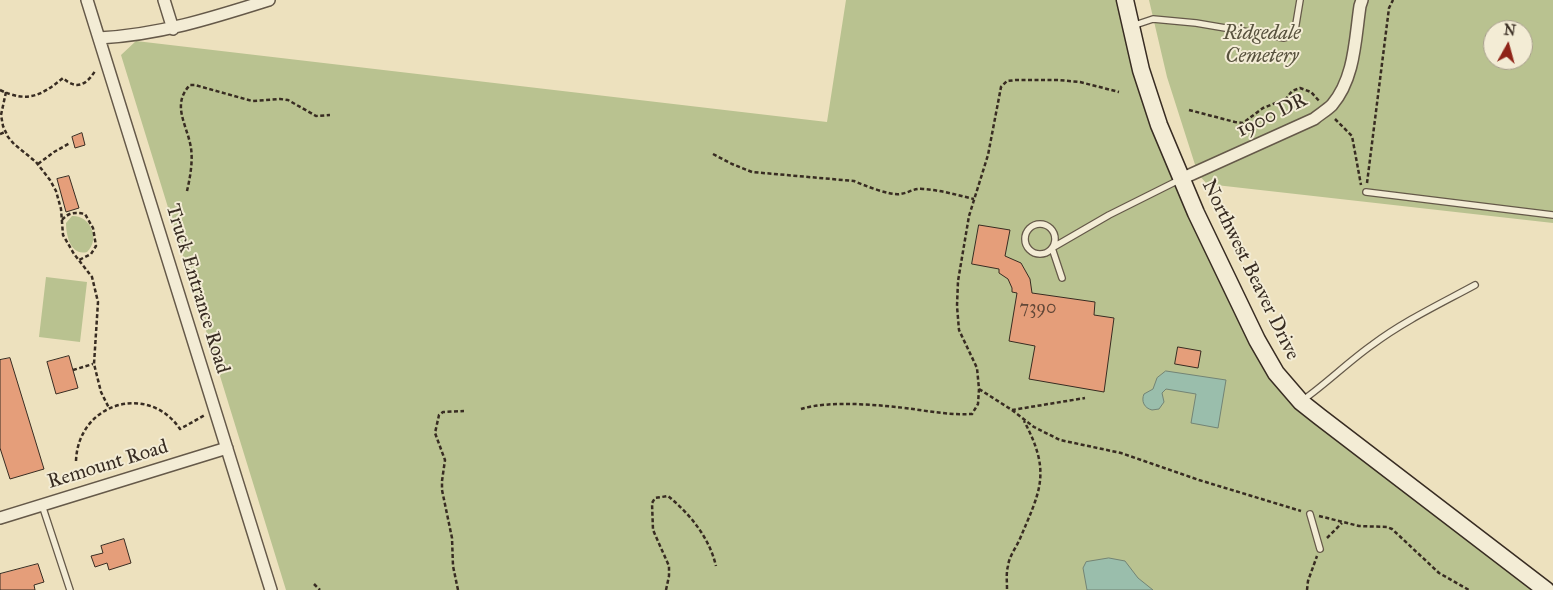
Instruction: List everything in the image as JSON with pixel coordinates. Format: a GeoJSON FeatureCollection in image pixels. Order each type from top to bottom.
{"type":"FeatureCollection","features":[{"type":"Feature","properties":{"kind":"main road","name":"Northwest Beaver Drive"},"geometry":{"type":"LineString","coordinates":[[1125,0],[1141,70],[1158,125],[1181,179],[1257,340],[1276,373],[1301,402],[1546,590]]}},
{"type":"Feature","properties":{"kind":"street","name":"Truck Entrance Road"},"geometry":{"type":"LineString","coordinates":[[87,0],[271,590]]}},
{"type":"Feature","properties":{"kind":"street"},"geometry":{"type":"LineString","coordinates":[[164,0],[172,29]]}},
{"type":"Feature","properties":{"kind":"street"},"geometry":{"type":"LineString","coordinates":[[99,38],[128,37],[172,29],[270,0]]}},
{"type":"Feature","properties":{"kind":"street","name":"1900 DR"},"geometry":{"type":"LineString","coordinates":[[1181,179],[1314,119],[1331,107],[1342,91],[1350,73],[1362,0]]}},
{"type":"Feature","properties":{"kind":"street","name":"Remount Road"},"geometry":{"type":"LineString","coordinates":[[0,518],[227,448]]}},
{"type":"Feature","properties":{"kind":"lane"},"geometry":{"type":"LineString","coordinates":[[1132,26],[1153,19],[1196,23],[1284,38],[1291,36],[1295,30],[1300,0]]}},
{"type":"Feature","properties":{"kind":"lane"},"geometry":{"type":"LineString","coordinates":[[1062,278],[1052,248],[1055,238],[1053,232],[1049,227],[1042,224],[1036,224],[1028,230],[1025,240],[1031,251],[1041,254],[1047,252],[1052,248],[1109,215],[1181,179]]}},
{"type":"Feature","properties":{"kind":"lane"},"geometry":{"type":"LineString","coordinates":[[1366,192],[1553,215]]}},
{"type":"Feature","properties":{"kind":"lane"},"geometry":{"type":"LineString","coordinates":[[1301,402],[1321,388],[1372,344],[1420,314],[1476,285]]}},
{"type":"Feature","properties":{"kind":"lane"},"geometry":{"type":"LineString","coordinates":[[42,505],[70,590]]}},
{"type":"Feature","properties":{"kind":"lane"},"geometry":{"type":"LineString","coordinates":[[1310,514],[1320,549]]}},
{"type":"Feature","properties":{"kind":"path"},"geometry":{"type":"LineString","coordinates":[[1366,192],[1389,8],[1393,0],[1396,0]]}},
{"type":"Feature","properties":{"kind":"path"},"geometry":{"type":"LineString","coordinates":[[0,90],[20,96],[40,94],[48,91],[63,78],[65,81],[80,85],[85,84],[95,71]]}},
{"type":"Feature","properties":{"kind":"path"},"geometry":{"type":"LineString","coordinates":[[801,409],[827,404],[898,407],[958,415],[972,414],[978,404],[977,368],[959,330],[956,306],[958,281],[969,216],[988,155],[1001,87],[1007,81],[1016,80],[1080,82],[1119,92]]}},
{"type":"Feature","properties":{"kind":"path"},"geometry":{"type":"LineString","coordinates":[[187,192],[191,149],[179,104],[183,92],[190,85],[252,101],[288,100],[316,116],[330,115]]}},
{"type":"Feature","properties":{"kind":"path"},"geometry":{"type":"LineString","coordinates":[[6,92],[1,115],[6,132],[14,144],[38,164],[56,191],[61,209],[63,235],[92,277],[98,302],[94,364],[101,392],[109,408]]}},
{"type":"Feature","properties":{"kind":"path"},"geometry":{"type":"LineString","coordinates":[[0,134],[6,132]]}},
{"type":"Feature","properties":{"kind":"path"},"geometry":{"type":"LineString","coordinates":[[38,164],[70,143]]}},
{"type":"Feature","properties":{"kind":"path"},"geometry":{"type":"LineString","coordinates":[[713,154],[752,172],[854,181],[900,194],[909,190],[936,190],[974,199]]}},
{"type":"Feature","properties":{"kind":"path"},"geometry":{"type":"LineString","coordinates":[[62,220],[74,212],[85,214],[93,228],[96,246],[91,254],[79,260]]}},
{"type":"Feature","properties":{"kind":"path"},"geometry":{"type":"LineString","coordinates":[[73,370],[94,364]]}},
{"type":"Feature","properties":{"kind":"path"},"geometry":{"type":"LineString","coordinates":[[979,389],[1034,427],[1060,440],[1103,448],[1310,514],[1359,526],[1387,527],[1392,529],[1439,574],[1469,590]]}},
{"type":"Feature","properties":{"kind":"path"},"geometry":{"type":"LineString","coordinates":[[1012,410],[1085,398]]}},
{"type":"Feature","properties":{"kind":"path"},"geometry":{"type":"LineString","coordinates":[[76,461],[78,445],[87,426],[91,420],[109,408],[125,404],[147,404],[168,415],[180,429],[204,415]]}},
{"type":"Feature","properties":{"kind":"path"},"geometry":{"type":"LineString","coordinates":[[458,590],[453,566],[452,538],[442,490],[445,460],[435,434],[439,415],[443,412],[464,411]]}},
{"type":"Feature","properties":{"kind":"path"},"geometry":{"type":"LineString","coordinates":[[1007,589],[1008,564],[1036,500],[1042,474],[1040,459],[1024,419]]}},
{"type":"Feature","properties":{"kind":"path"},"geometry":{"type":"LineString","coordinates":[[666,590],[670,576],[669,566],[653,530],[652,503],[655,498],[668,496],[686,513],[702,533],[714,556],[716,566]]}},
{"type":"Feature","properties":{"kind":"path"},"geometry":{"type":"LineString","coordinates":[[314,584],[320,590]]}},
{"type":"Feature","properties":{"kind":"green space"},"geometry":{"type":"Polygon","coordinates":[[[846,0],[1120,0],[1136,71],[1263,362],[1535,590],[286,590],[121,55],[136,41],[827,122],[846,0]]]}},
{"type":"Feature","properties":{"kind":"green space","name":"Ridgedale Cemetery"},"geometry":{"type":"Polygon","coordinates":[[[1149,0],[1553,0],[1553,223],[1207,184],[1198,174],[1167,77],[1149,0]]]}},
{"type":"Feature","properties":{"kind":"green space"},"geometry":{"type":"Polygon","coordinates":[[[72,216],[84,219],[92,229],[93,241],[87,252],[77,251],[70,244],[66,223],[72,216]]]}},
{"type":"Feature","properties":{"kind":"green space"},"geometry":{"type":"Polygon","coordinates":[[[46,277],[87,282],[80,342],[39,337],[46,277]]]}},
{"type":"Feature","properties":{"kind":"shaded area"},"geometry":{"type":"Polygon","coordinates":[[[1166,371],[1226,380],[1218,428],[1191,423],[1196,394],[1166,389],[1162,393],[1164,402],[1159,409],[1152,410],[1145,406],[1144,394],[1153,389],[1157,378],[1166,371]]]}},
{"type":"Feature","properties":{"kind":"shaded area"},"geometry":{"type":"Polygon","coordinates":[[[1109,558],[1125,561],[1138,578],[1153,590],[1087,590],[1083,568],[1086,562],[1109,558]]]}},
{"type":"Feature","properties":{"kind":"building"},"geometry":{"type":"Polygon","coordinates":[[[82,133],[85,145],[75,148],[72,137],[82,133]]]}},
{"type":"Feature","properties":{"kind":"building"},"geometry":{"type":"Polygon","coordinates":[[[69,176],[79,208],[66,212],[57,179],[69,176]]]}},
{"type":"Feature","properties":{"kind":"building"},"geometry":{"type":"Polygon","coordinates":[[[979,225],[1010,230],[1005,256],[1021,263],[1030,279],[1032,293],[1095,302],[1094,315],[1114,318],[1104,392],[1029,379],[1035,346],[1009,341],[1017,293],[1012,292],[1008,279],[999,273],[999,269],[972,264],[979,225]]]}},
{"type":"Feature","properties":{"kind":"building"},"geometry":{"type":"Polygon","coordinates":[[[1178,347],[1201,351],[1198,368],[1175,364],[1178,347]]]}},
{"type":"Feature","properties":{"kind":"building"},"geometry":{"type":"Polygon","coordinates":[[[69,356],[78,388],[56,394],[47,362],[69,356]]]}},
{"type":"Feature","properties":{"kind":"building"},"geometry":{"type":"Polygon","coordinates":[[[10,358],[44,469],[10,479],[0,448],[0,360],[10,358]]]}},
{"type":"Feature","properties":{"kind":"building"},"geometry":{"type":"Polygon","coordinates":[[[124,539],[131,563],[109,570],[107,563],[95,567],[91,556],[103,553],[101,546],[124,539]]]}},
{"type":"Feature","properties":{"kind":"building"},"geometry":{"type":"Polygon","coordinates":[[[38,564],[44,582],[34,585],[35,590],[0,590],[0,574],[38,564]]]}}]}
